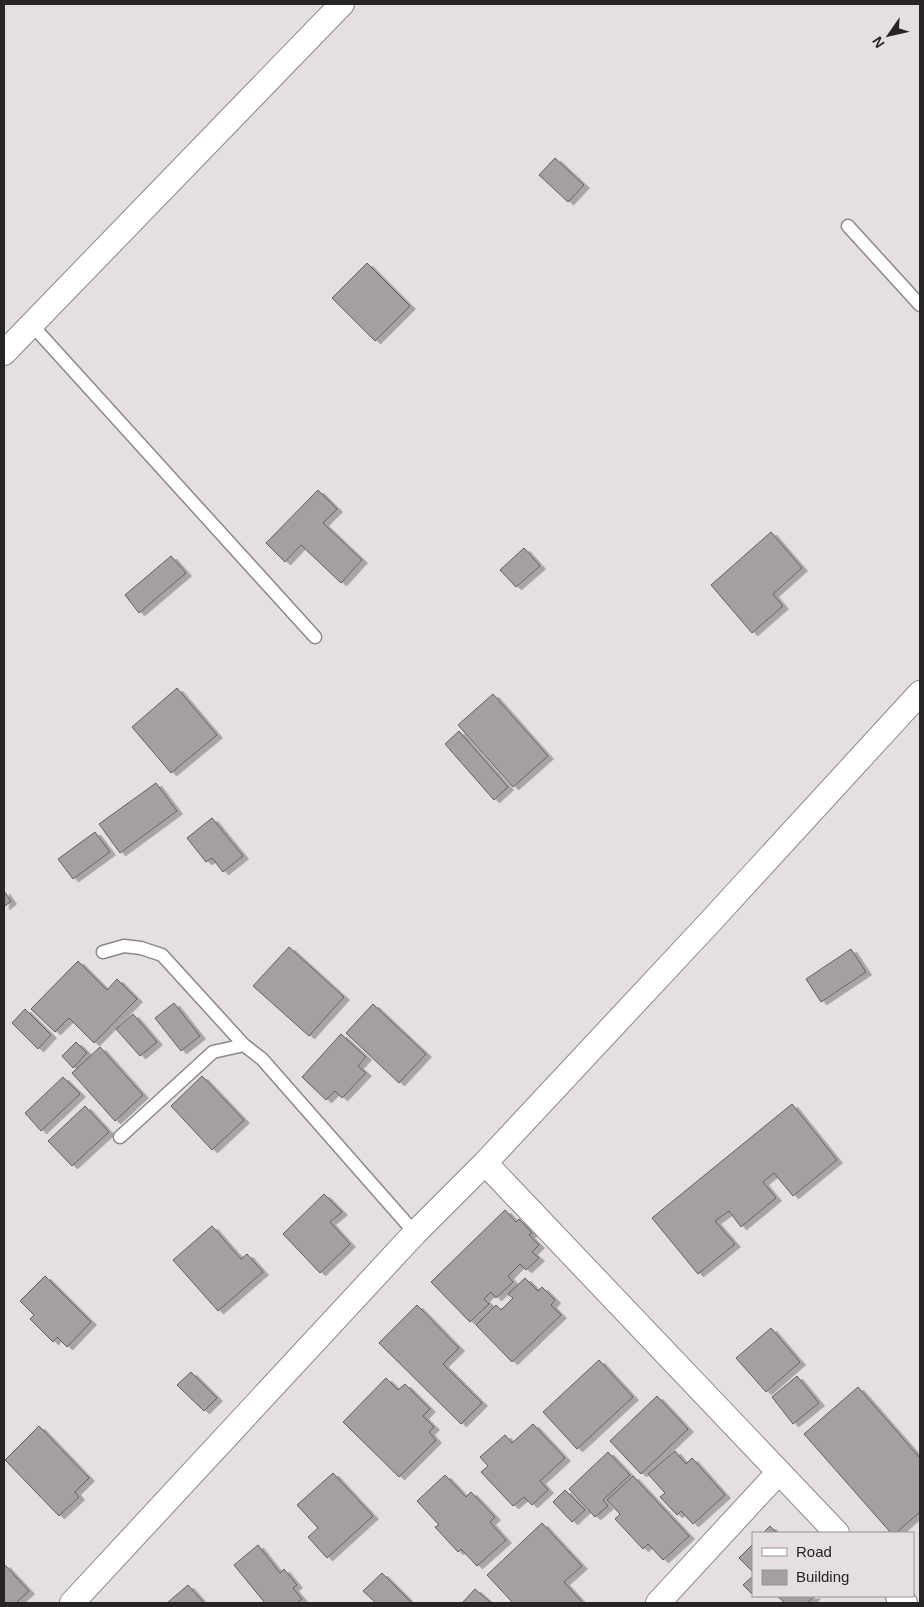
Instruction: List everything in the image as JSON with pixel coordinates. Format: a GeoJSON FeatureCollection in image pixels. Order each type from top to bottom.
{"type":"FeatureCollection","features":[{"type":"Feature","properties":{"kind":"street"},"geometry":{"type":"LineString","coordinates":[[4,353],[342,4]]}},
{"type":"Feature","properties":{"kind":"street"},"geometry":{"type":"LineString","coordinates":[[72,1603],[415,1233],[485,1163],[710,922],[920,693]]}},
{"type":"Feature","properties":{"kind":"street"},"geometry":{"type":"LineString","coordinates":[[485,1163],[836,1532]]}},
{"type":"Feature","properties":{"kind":"street"},"geometry":{"type":"LineString","coordinates":[[658,1603],[778,1473]]}},
{"type":"Feature","properties":{"kind":"lane"},"geometry":{"type":"LineString","coordinates":[[848,226],[920,305]]}},
{"type":"Feature","properties":{"kind":"lane"},"geometry":{"type":"LineString","coordinates":[[31,324],[315,637]]}},
{"type":"Feature","properties":{"kind":"lane"},"geometry":{"type":"LineString","coordinates":[[103,952],[124,946],[141,948],[162,955],[244,1045],[262,1059],[415,1233]]}},
{"type":"Feature","properties":{"kind":"lane"},"geometry":{"type":"LineString","coordinates":[[120,1137],[213,1052],[244,1045]]}},
{"type":"Feature","properties":{"kind":"building"},"geometry":{"type":"Polygon","coordinates":[[[555,158],[584,185],[568,202],[539,175],[555,158]]]}},
{"type":"Feature","properties":{"kind":"building"},"geometry":{"type":"Polygon","coordinates":[[[367,263],[410,306],[375,341],[332,298],[367,263]]]}},
{"type":"Feature","properties":{"kind":"building"},"geometry":{"type":"Polygon","coordinates":[[[318,490],[337,509],[323,523],[362,560],[341,583],[301,545],[285,562],[266,543],[318,490]]]}},
{"type":"Feature","properties":{"kind":"building"},"geometry":{"type":"Polygon","coordinates":[[[771,532],[802,568],[773,594],[783,606],[752,633],[711,585],[771,532]]]}},
{"type":"Feature","properties":{"kind":"building"},"geometry":{"type":"Polygon","coordinates":[[[524,548],[540,566],[516,587],[500,570],[524,548]]]}},
{"type":"Feature","properties":{"kind":"building"},"geometry":{"type":"Polygon","coordinates":[[[171,556],[186,573],[139,613],[125,595],[171,556]]]}},
{"type":"Feature","properties":{"kind":"building"},"geometry":{"type":"Polygon","coordinates":[[[177,688],[217,735],[171,773],[132,727],[177,688]]]}},
{"type":"Feature","properties":{"kind":"building"},"geometry":{"type":"Polygon","coordinates":[[[493,694],[548,756],[513,787],[458,725],[493,694]]]}},
{"type":"Feature","properties":{"kind":"building"},"geometry":{"type":"Polygon","coordinates":[[[459,731],[508,787],[494,800],[445,744],[459,731]]]}},
{"type":"Feature","properties":{"kind":"building"},"geometry":{"type":"Polygon","coordinates":[[[156,783],[177,811],[120,853],[99,824],[156,783]]]}},
{"type":"Feature","properties":{"kind":"building"},"geometry":{"type":"Polygon","coordinates":[[[212,818],[243,856],[223,872],[212,858],[206,862],[187,838],[212,818]]]}},
{"type":"Feature","properties":{"kind":"building"},"geometry":{"type":"Polygon","coordinates":[[[95,832],[110,852],[73,879],[58,859],[95,832]]]}},
{"type":"Feature","properties":{"kind":"building"},"geometry":{"type":"Polygon","coordinates":[[[4,891],[11,901],[4,907],[4,891]]]}},
{"type":"Feature","properties":{"kind":"building"},"geometry":{"type":"Polygon","coordinates":[[[289,947],[344,997],[309,1036],[253,986],[289,947]]]}},
{"type":"Feature","properties":{"kind":"building"},"geometry":{"type":"Polygon","coordinates":[[[851,949],[866,972],[821,1002],[806,979],[851,949]]]}},
{"type":"Feature","properties":{"kind":"building"},"geometry":{"type":"Polygon","coordinates":[[[78,961],[107,990],[117,979],[137,999],[94,1043],[69,1018],[55,1032],[31,1009],[78,961]]]}},
{"type":"Feature","properties":{"kind":"building"},"geometry":{"type":"Polygon","coordinates":[[[174,1003],[200,1036],[181,1051],[155,1018],[174,1003]]]}},
{"type":"Feature","properties":{"kind":"building"},"geometry":{"type":"Polygon","coordinates":[[[373,1004],[426,1054],[399,1083],[346,1033],[373,1004]]]}},
{"type":"Feature","properties":{"kind":"building"},"geometry":{"type":"Polygon","coordinates":[[[25,1009],[51,1035],[38,1049],[12,1023],[25,1009]]]}},
{"type":"Feature","properties":{"kind":"building"},"geometry":{"type":"Polygon","coordinates":[[[133,1014],[157,1042],[140,1056],[116,1029],[133,1014]]]}},
{"type":"Feature","properties":{"kind":"building"},"geometry":{"type":"Polygon","coordinates":[[[341,1034],[366,1057],[358,1066],[366,1073],[342,1098],[335,1091],[326,1100],[302,1077],[341,1034]]]}},
{"type":"Feature","properties":{"kind":"building"},"geometry":{"type":"Polygon","coordinates":[[[76,1042],[87,1053],[73,1068],[62,1056],[76,1042]]]}},
{"type":"Feature","properties":{"kind":"building"},"geometry":{"type":"Polygon","coordinates":[[[100,1047],[143,1095],[115,1121],[72,1073],[100,1047]]]}},
{"type":"Feature","properties":{"kind":"building"},"geometry":{"type":"Polygon","coordinates":[[[202,1076],[244,1120],[212,1150],[171,1106],[202,1076]]]}},
{"type":"Feature","properties":{"kind":"building"},"geometry":{"type":"Polygon","coordinates":[[[63,1077],[80,1094],[41,1131],[25,1113],[63,1077]]]}},
{"type":"Feature","properties":{"kind":"building"},"geometry":{"type":"Polygon","coordinates":[[[792,1104],[837,1160],[793,1196],[774,1173],[763,1182],[776,1198],[741,1227],[729,1211],[715,1221],[735,1244],[698,1274],[652,1218],[792,1104]]]}},
{"type":"Feature","properties":{"kind":"building"},"geometry":{"type":"Polygon","coordinates":[[[85,1106],[109,1132],[72,1166],[48,1141],[85,1106]]]}},
{"type":"Feature","properties":{"kind":"building"},"geometry":{"type":"Polygon","coordinates":[[[324,1194],[342,1212],[330,1222],[350,1244],[320,1273],[283,1234],[324,1194]]]}},
{"type":"Feature","properties":{"kind":"building"},"geometry":{"type":"Polygon","coordinates":[[[505,1210],[516,1222],[519,1219],[532,1233],[529,1235],[539,1245],[532,1252],[539,1258],[526,1270],[520,1264],[508,1276],[513,1282],[496,1298],[491,1292],[484,1299],[489,1304],[470,1322],[431,1282],[505,1210]]]}},
{"type":"Feature","properties":{"kind":"building"},"geometry":{"type":"Polygon","coordinates":[[[212,1226],[241,1259],[247,1254],[263,1272],[218,1311],[173,1260],[212,1226]]]}},
{"type":"Feature","properties":{"kind":"building"},"geometry":{"type":"Polygon","coordinates":[[[45,1276],[91,1322],[67,1347],[57,1337],[53,1342],[30,1319],[34,1315],[20,1301],[45,1276]]]}},
{"type":"Feature","properties":{"kind":"building"},"geometry":{"type":"Polygon","coordinates":[[[525,1278],[538,1291],[542,1287],[555,1300],[551,1305],[561,1315],[512,1362],[476,1325],[496,1305],[501,1310],[513,1298],[508,1294],[525,1278]]]}},
{"type":"Feature","properties":{"kind":"building"},"geometry":{"type":"Polygon","coordinates":[[[417,1305],[459,1348],[443,1364],[482,1403],[461,1424],[379,1343],[417,1305]]]}},
{"type":"Feature","properties":{"kind":"building"},"geometry":{"type":"Polygon","coordinates":[[[771,1328],[800,1362],[766,1392],[736,1358],[771,1328]]]}},
{"type":"Feature","properties":{"kind":"building"},"geometry":{"type":"Polygon","coordinates":[[[599,1360],[633,1397],[577,1449],[543,1412],[599,1360]]]}},
{"type":"Feature","properties":{"kind":"building"},"geometry":{"type":"Polygon","coordinates":[[[191,1372],[217,1398],[204,1411],[177,1385],[191,1372]]]}},
{"type":"Feature","properties":{"kind":"building"},"geometry":{"type":"Polygon","coordinates":[[[797,1376],[819,1403],[793,1424],[772,1397],[797,1376]]]}},
{"type":"Feature","properties":{"kind":"building"},"geometry":{"type":"Polygon","coordinates":[[[386,1378],[398,1390],[405,1384],[430,1409],[423,1416],[434,1427],[429,1432],[436,1440],[399,1477],[343,1422],[386,1378]]]}},
{"type":"Feature","properties":{"kind":"building"},"geometry":{"type":"Polygon","coordinates":[[[858,1387],[920,1458],[920,1512],[897,1532],[890,1532],[804,1434],[858,1387]]]}},
{"type":"Feature","properties":{"kind":"building"},"geometry":{"type":"Polygon","coordinates":[[[657,1396],[688,1429],[641,1474],[610,1441],[657,1396]]]}},
{"type":"Feature","properties":{"kind":"building"},"geometry":{"type":"Polygon","coordinates":[[[533,1424],[565,1458],[540,1481],[548,1490],[532,1505],[524,1497],[513,1506],[481,1472],[488,1466],[480,1457],[505,1435],[512,1443],[533,1424]]]}},
{"type":"Feature","properties":{"kind":"building"},"geometry":{"type":"Polygon","coordinates":[[[39,1426],[89,1478],[75,1492],[79,1497],[59,1516],[5,1460],[39,1426]]]}},
{"type":"Feature","properties":{"kind":"building"},"geometry":{"type":"Polygon","coordinates":[[[675,1451],[686,1464],[692,1458],[725,1495],[693,1524],[681,1511],[677,1515],[660,1497],[665,1493],[648,1474],[675,1451]]]}},
{"type":"Feature","properties":{"kind":"building"},"geometry":{"type":"Polygon","coordinates":[[[608,1452],[630,1475],[603,1500],[608,1506],[595,1517],[569,1489],[608,1452]]]}},
{"type":"Feature","properties":{"kind":"building"},"geometry":{"type":"Polygon","coordinates":[[[333,1473],[373,1516],[327,1558],[308,1537],[318,1528],[297,1505],[333,1473]]]}},
{"type":"Feature","properties":{"kind":"building"},"geometry":{"type":"Polygon","coordinates":[[[445,1475],[466,1497],[471,1492],[495,1517],[490,1522],[506,1540],[477,1566],[461,1549],[458,1552],[435,1527],[439,1525],[417,1501],[445,1475]]]}},
{"type":"Feature","properties":{"kind":"building"},"geometry":{"type":"Polygon","coordinates":[[[633,1476],[689,1536],[663,1560],[648,1544],[643,1549],[615,1519],[620,1514],[607,1500],[633,1476]]]}},
{"type":"Feature","properties":{"kind":"building"},"geometry":{"type":"Polygon","coordinates":[[[565,1490],[585,1510],[572,1522],[553,1502],[565,1490]]]}},
{"type":"Feature","properties":{"kind":"building"},"geometry":{"type":"Polygon","coordinates":[[[542,1523],[582,1566],[564,1582],[583,1603],[513,1603],[487,1575],[542,1523]]]}},
{"type":"Feature","properties":{"kind":"building"},"geometry":{"type":"Polygon","coordinates":[[[770,1526],[776,1532],[764,1532],[770,1526]]]}},
{"type":"Feature","properties":{"kind":"building"},"geometry":{"type":"Polygon","coordinates":[[[258,1545],[280,1573],[284,1569],[297,1585],[293,1588],[302,1599],[297,1603],[265,1603],[234,1565],[258,1545]]]}},
{"type":"Feature","properties":{"kind":"building"},"geometry":{"type":"Polygon","coordinates":[[[752,1545],[752,1571],[739,1558],[752,1545]]]}},
{"type":"Feature","properties":{"kind":"building"},"geometry":{"type":"Polygon","coordinates":[[[4,1564],[29,1591],[16,1603],[4,1603],[4,1564]]]}},
{"type":"Feature","properties":{"kind":"building"},"geometry":{"type":"Polygon","coordinates":[[[382,1573],[412,1603],[376,1603],[363,1591],[382,1573]]]}},
{"type":"Feature","properties":{"kind":"building"},"geometry":{"type":"Polygon","coordinates":[[[752,1577],[752,1594],[743,1585],[752,1577]]]}},
{"type":"Feature","properties":{"kind":"building"},"geometry":{"type":"Polygon","coordinates":[[[188,1585],[204,1603],[167,1603],[188,1585]]]}},
{"type":"Feature","properties":{"kind":"building"},"geometry":{"type":"Polygon","coordinates":[[[475,1589],[491,1603],[462,1603],[475,1589]]]}},
{"type":"Feature","properties":{"kind":"building"},"geometry":{"type":"Polygon","coordinates":[[[778,1597],[814,1597],[807,1603],[785,1603],[778,1597]]]}}]}
